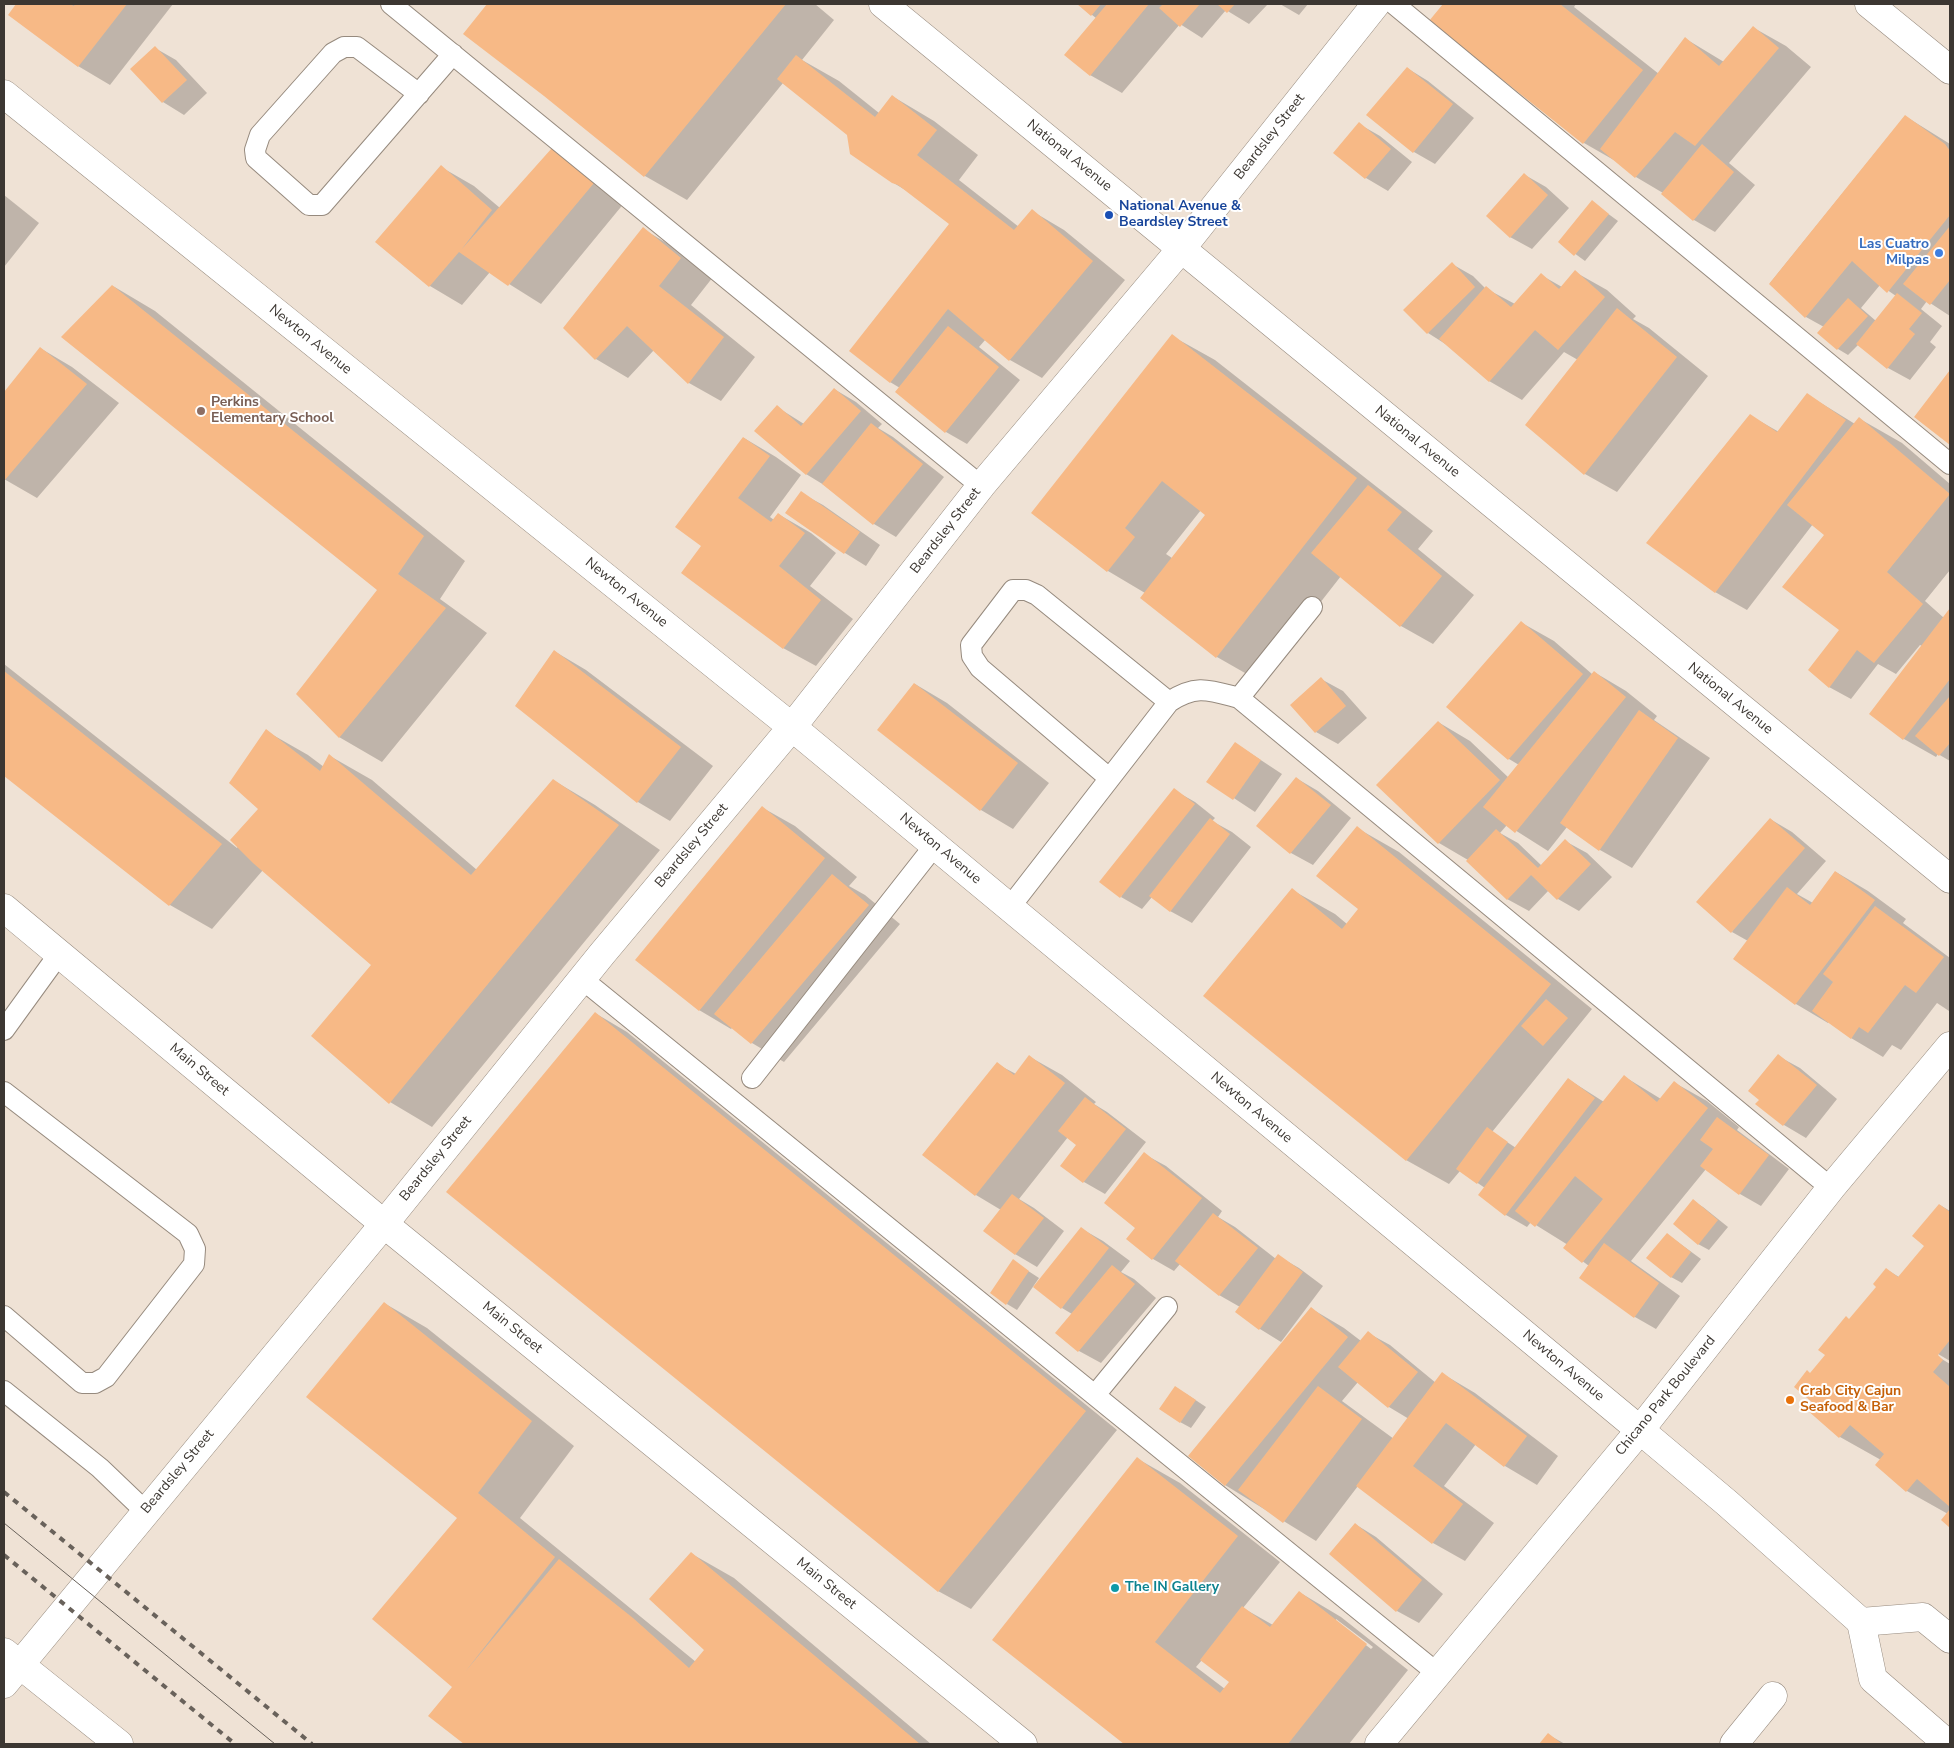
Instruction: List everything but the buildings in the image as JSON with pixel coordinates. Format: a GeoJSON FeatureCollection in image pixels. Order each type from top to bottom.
{"type":"FeatureCollection","features":[{"type":"Feature","properties":{"kind":"street","name":"National Avenue"},"geometry":{"type":"LineString","coordinates":[[883,4],[1950,880]]}},
{"type":"Feature","properties":{"kind":"street","name":"Beardsley Street"},"geometry":{"type":"LineString","coordinates":[[9,1667],[146,1511],[384,1224],[582,979],[792,727],[982,486],[1181,249],[1376,4]]}},
{"type":"Feature","properties":{"kind":"street"},"geometry":{"type":"LineString","coordinates":[[1869,4],[1950,70]]}},
{"type":"Feature","properties":{"kind":"street","name":"Newton Avenue"},"geometry":{"type":"LineString","coordinates":[[4,94],[792,727],[1640,1430],[1727,1503],[1861,1622]]}},
{"type":"Feature","properties":{"kind":"street","name":"Main Street"},"geometry":{"type":"LineString","coordinates":[[4,908],[384,1224],[1023,1744]]}},
{"type":"Feature","properties":{"kind":"street","name":"Chicano Park Boulevard"},"geometry":{"type":"LineString","coordinates":[[1379,1744],[1640,1430],[1831,1188],[1950,1046]]}},
{"type":"Feature","properties":{"kind":"street"},"geometry":{"type":"LineString","coordinates":[[1948,1744],[1873,1679],[1861,1622],[1922,1617],[1950,1639]]}},
{"type":"Feature","properties":{"kind":"street"},"geometry":{"type":"LineString","coordinates":[[9,1667],[119,1744]]}},
{"type":"Feature","properties":{"kind":"street"},"geometry":{"type":"LineString","coordinates":[[1734,1744],[1773,1696]]}},
{"type":"Feature","properties":{"kind":"lane"},"geometry":{"type":"LineString","coordinates":[[391,4],[982,486]]}},
{"type":"Feature","properties":{"kind":"lane"},"geometry":{"type":"LineString","coordinates":[[1394,4],[1950,464]]}},
{"type":"Feature","properties":{"kind":"lane"},"geometry":{"type":"LineString","coordinates":[[419,94],[356,47],[344,47],[332,53],[260,135],[254,150],[256,158],[309,205],[322,205],[419,94],[453,54]]}},
{"type":"Feature","properties":{"kind":"lane"},"geometry":{"type":"LineString","coordinates":[[1110,778],[980,668],[972,656],[971,645],[1013,590],[1026,590],[1036,595],[1169,702]]}},
{"type":"Feature","properties":{"kind":"lane"},"geometry":{"type":"LineString","coordinates":[[1239,698],[1312,607]]}},
{"type":"Feature","properties":{"kind":"lane"},"geometry":{"type":"LineString","coordinates":[[1010,907],[1169,702],[1184,692],[1207,690],[1239,698],[1831,1188]]}},
{"type":"Feature","properties":{"kind":"lane"},"geometry":{"type":"LineString","coordinates":[[752,1078],[935,845]]}},
{"type":"Feature","properties":{"kind":"lane"},"geometry":{"type":"LineString","coordinates":[[4,1030],[59,954]]}},
{"type":"Feature","properties":{"kind":"lane"},"geometry":{"type":"LineString","coordinates":[[582,979],[1437,1673]]}},
{"type":"Feature","properties":{"kind":"lane"},"geometry":{"type":"LineString","coordinates":[[4,1092],[188,1234],[195,1249],[194,1264],[106,1377],[96,1383],[82,1383],[4,1316]]}},
{"type":"Feature","properties":{"kind":"lane"},"geometry":{"type":"LineString","coordinates":[[1095,1395],[1167,1307]]}},
{"type":"Feature","properties":{"kind":"lane"},"geometry":{"type":"LineString","coordinates":[[4,1390],[100,1468],[146,1511]]}},
{"type":"Feature","properties":{"kind":"tram line"},"geometry":{"type":"LineString","coordinates":[[4,1523],[275,1744]]}},
{"type":"Feature","properties":{"kind":"railway"},"geometry":{"type":"LineString","coordinates":[[4,1492],[312,1744]]}},
{"type":"Feature","properties":{"kind":"railway"},"geometry":{"type":"LineString","coordinates":[[4,1555],[235,1744]]}},
{"type":"Feature","properties":{"kind":"place","name":"National Avenue & Beardsley Street"},"geometry":{"type":"Point","coordinates":[1109,215]}},
{"type":"Feature","properties":{"kind":"place","name":"Las Cuatro Milpas"},"geometry":{"type":"Point","coordinates":[1939,253]}},
{"type":"Feature","properties":{"kind":"place","name":"Perkins Elementary School"},"geometry":{"type":"Point","coordinates":[201,411]}},
{"type":"Feature","properties":{"kind":"place","name":"Crab City Cajun Seafood & Bar"},"geometry":{"type":"Point","coordinates":[1790,1400]}},
{"type":"Feature","properties":{"kind":"place","name":"The IN Gallery"},"geometry":{"type":"Point","coordinates":[1115,1588]}}]}
